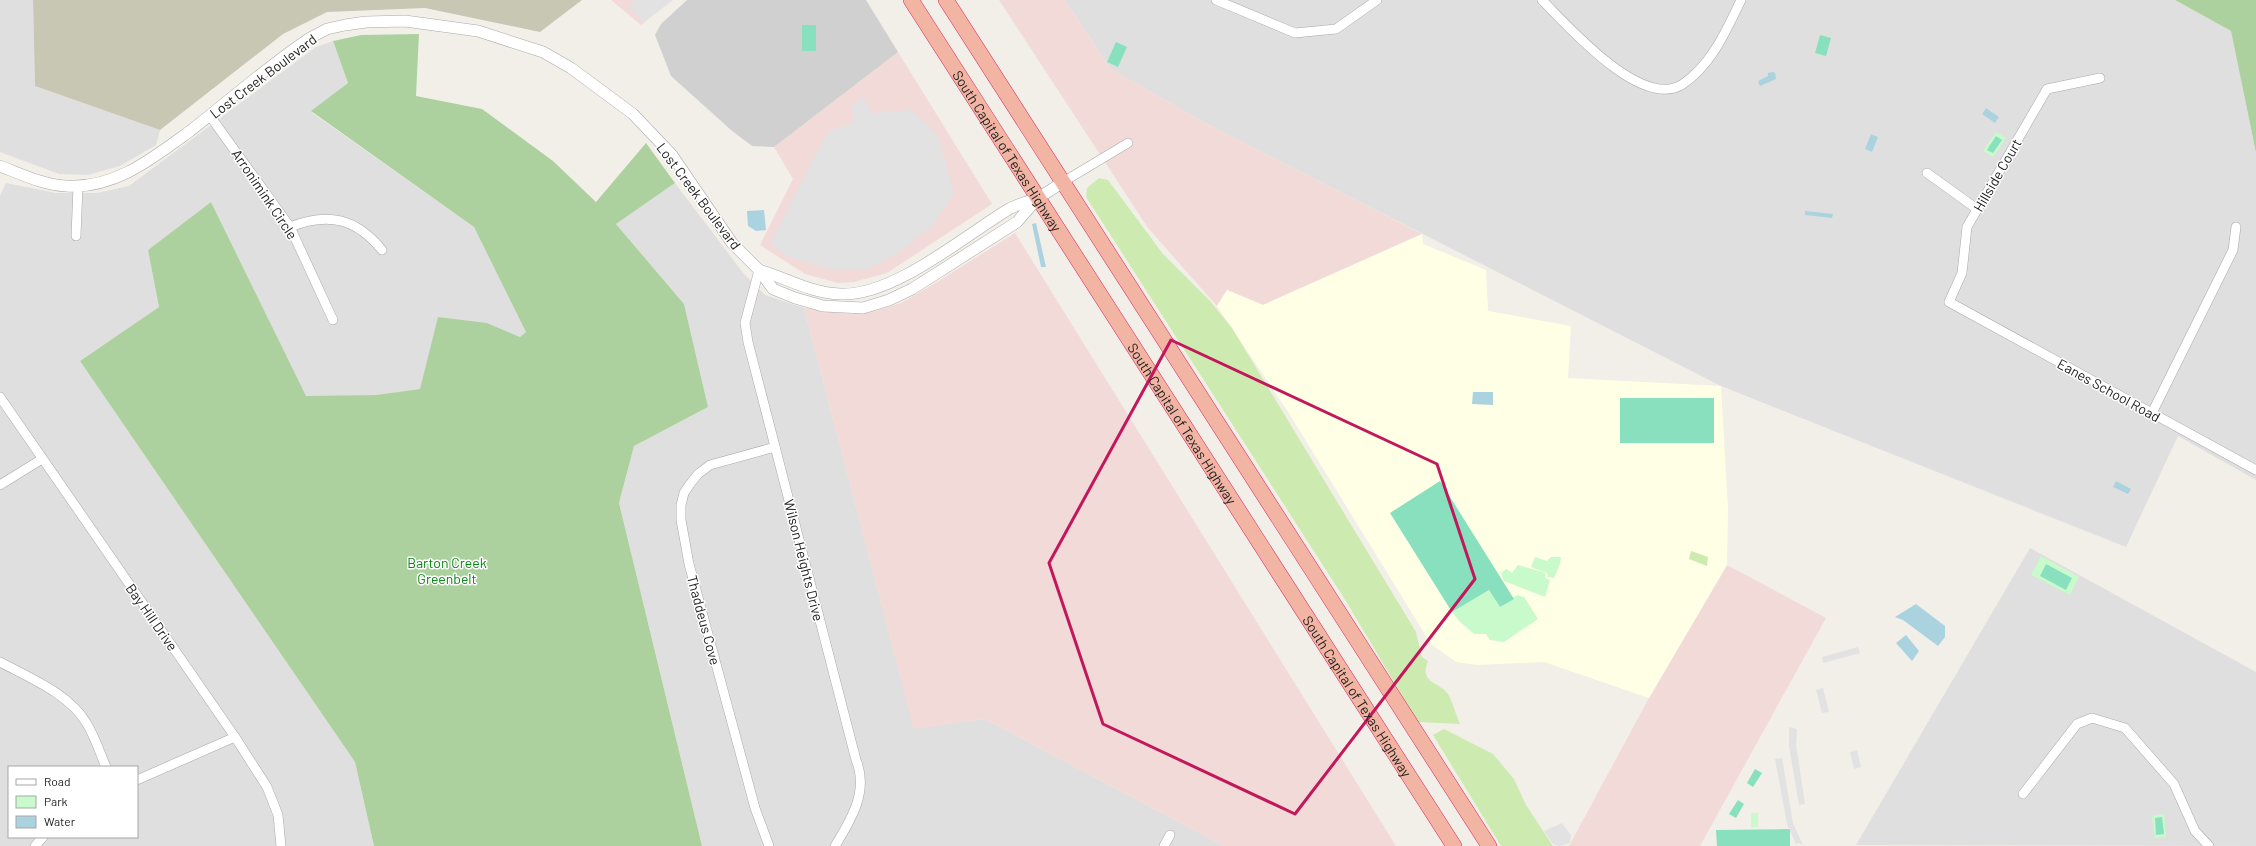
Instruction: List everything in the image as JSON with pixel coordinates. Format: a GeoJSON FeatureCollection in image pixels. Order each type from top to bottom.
{"type":"FeatureCollection","features":[{"type":"Feature","properties":{"kind":"highway","name":"South Capital of Texas Highway"},"geometry":{"type":"LineString","coordinates":[[911,0],[1454,846]]}},
{"type":"Feature","properties":{"kind":"highway","name":"South Capital of Texas Highway"},"geometry":{"type":"LineString","coordinates":[[946,0],[1490,846]]}},
{"type":"Feature","properties":{"kind":"street"},"geometry":{"type":"LineString","coordinates":[[1216,0],[1295,33],[1336,29],[1377,0]]}},
{"type":"Feature","properties":{"kind":"street"},"geometry":{"type":"LineString","coordinates":[[1542,0],[1609,64],[1633,80],[1659,89],[1681,85],[1712,55],[1725,36],[1740,0]]}},
{"type":"Feature","properties":{"kind":"street","name":"Lost Creek Boulevard"},"geometry":{"type":"LineString","coordinates":[[0,166],[49,183],[78,186],[102,183],[133,171],[149,161],[210,116],[293,50],[327,29],[366,22],[406,21],[478,31],[510,40],[543,52],[571,68],[633,114],[672,155],[732,243],[759,270],[773,289],[794,298],[823,306],[863,308],[889,300],[937,274],[1017,222],[1038,198]]}},
{"type":"Feature","properties":{"kind":"street","name":"Hillside Court"},"geometry":{"type":"LineString","coordinates":[[1962,309],[1949,302],[1962,273],[1967,227],[2047,89],[2100,78]]}},
{"type":"Feature","properties":{"kind":"street","name":"Arronimink Circle"},"geometry":{"type":"LineString","coordinates":[[210,116],[290,227],[333,320]]}},
{"type":"Feature","properties":{"kind":"street","name":"Lost Creek Boulevard"},"geometry":{"type":"LineString","coordinates":[[759,270],[782,277],[802,287],[818,292],[858,294],[883,286],[906,274],[1011,208],[1038,198],[1128,143]]}},
{"type":"Feature","properties":{"kind":"street"},"geometry":{"type":"LineString","coordinates":[[1927,173],[1977,209]]}},
{"type":"Feature","properties":{"kind":"street"},"geometry":{"type":"LineString","coordinates":[[76,236],[78,186]]}},
{"type":"Feature","properties":{"kind":"street"},"geometry":{"type":"LineString","coordinates":[[290,227],[306,221],[323,218],[340,220],[360,229],[373,238],[382,250]]}},
{"type":"Feature","properties":{"kind":"street"},"geometry":{"type":"LineString","coordinates":[[2152,413],[2233,250],[2236,227]]}},
{"type":"Feature","properties":{"kind":"street","name":"Wilson Heights Drive"},"geometry":{"type":"LineString","coordinates":[[759,270],[746,323],[748,342],[854,752],[860,770],[860,795],[850,823],[835,846]]}},
{"type":"Feature","properties":{"kind":"street","name":"Eanes School Road"},"geometry":{"type":"LineString","coordinates":[[1962,309],[2256,470]]}},
{"type":"Feature","properties":{"kind":"street","name":"Bay Hill Drive"},"geometry":{"type":"LineString","coordinates":[[0,397],[235,737],[267,787],[278,814],[281,846]]}},
{"type":"Feature","properties":{"kind":"street","name":"Thaddeus Cove"},"geometry":{"type":"LineString","coordinates":[[769,846],[755,808],[691,571],[683,537],[681,512],[684,493],[698,474],[710,465],[775,447]]}},
{"type":"Feature","properties":{"kind":"street"},"geometry":{"type":"LineString","coordinates":[[0,485],[42,459]]}},
{"type":"Feature","properties":{"kind":"street"},"geometry":{"type":"LineString","coordinates":[[0,662],[56,694],[74,707],[87,724],[106,766]]}},
{"type":"Feature","properties":{"kind":"street"},"geometry":{"type":"LineString","coordinates":[[2023,794],[2077,724],[2092,718],[2125,728],[2174,784],[2195,831],[2209,846]]}},
{"type":"Feature","properties":{"kind":"street"},"geometry":{"type":"LineString","coordinates":[[138,780],[235,737]]}},
{"type":"Feature","properties":{"kind":"street"},"geometry":{"type":"LineString","coordinates":[[1164,846],[1170,835]]}},
{"type":"Feature","properties":{"kind":"street"},"geometry":{"type":"LineString","coordinates":[[35,846],[42,838]]}},
{"type":"Feature","properties":{"kind":"highlighted area"},"geometry":{"type":"Polygon","coordinates":[[[1171,340],[1437,464],[1475,579],[1295,814],[1103,724],[1049,563],[1171,340]]]}},
{"type":"Feature","properties":{"kind":"shaded area"},"geometry":{"type":"Polygon","coordinates":[[[0,0],[33,0],[35,86],[160,130],[156,145],[120,166],[88,175],[59,174],[0,152],[0,0]]]}},
{"type":"Feature","properties":{"kind":"shaded area"},"geometry":{"type":"Polygon","coordinates":[[[33,0],[582,0],[540,32],[425,8],[327,12],[283,34],[160,130],[35,86],[33,0]]]}},
{"type":"Feature","properties":{"kind":"shaded area"},"geometry":{"type":"Polygon","coordinates":[[[611,0],[671,0],[641,25],[611,0]]]}},
{"type":"Feature","properties":{"kind":"shaded area"},"geometry":{"type":"Polygon","coordinates":[[[634,0],[673,0],[643,23],[629,5],[634,0]]]}},
{"type":"Feature","properties":{"kind":"shaded area"},"geometry":{"type":"Polygon","coordinates":[[[687,0],[866,0],[898,52],[774,147],[752,146],[731,130],[671,76],[655,35],[661,24],[687,0]]]}},
{"type":"Feature","properties":{"kind":"shaded area"},"geometry":{"type":"Polygon","coordinates":[[[999,0],[1065,0],[1111,69],[1205,123],[1422,234],[1263,305],[1227,290],[1217,306],[1148,228],[999,0]]]}},
{"type":"Feature","properties":{"kind":"shaded area"},"geometry":{"type":"Polygon","coordinates":[[[1065,0],[2175,0],[2231,31],[2256,153],[2256,480],[2178,436],[2126,547],[1721,386],[1205,123],[1111,69],[1065,0]]]}},
{"type":"Feature","properties":{"kind":"shaded area"},"geometry":{"type":"Polygon","coordinates":[[[333,41],[348,83],[311,112],[474,227],[527,332],[520,337],[487,323],[420,389],[376,395],[306,397],[211,202],[148,250],[159,307],[80,361],[355,762],[374,846],[0,846],[0,196],[6,183],[56,193],[97,193],[129,186],[316,47],[333,41]]]}},
{"type":"Feature","properties":{"kind":"shaded area"},"geometry":{"type":"Polygon","coordinates":[[[898,52],[992,204],[887,273],[854,282],[838,283],[805,274],[760,245],[793,179],[774,147],[898,52]]]}},
{"type":"Feature","properties":{"kind":"shaded area"},"geometry":{"type":"Polygon","coordinates":[[[863,97],[872,113],[911,110],[938,136],[954,193],[933,225],[902,250],[867,270],[831,269],[790,257],[770,244],[822,142],[830,131],[853,122],[852,105],[863,97]]]}},
{"type":"Feature","properties":{"kind":"shaded area"},"geometry":{"type":"Polygon","coordinates":[[[675,183],[744,274],[765,295],[804,308],[914,728],[985,719],[1224,846],[702,846],[619,503],[634,446],[708,407],[684,304],[616,224],[675,183]]]}},
{"type":"Feature","properties":{"kind":"shaded area"},"geometry":{"type":"Polygon","coordinates":[[[1015,233],[1396,846],[1224,846],[985,719],[914,729],[804,308],[851,314],[876,311],[901,303],[1015,233]]]}},
{"type":"Feature","properties":{"kind":"shaded area"},"geometry":{"type":"Polygon","coordinates":[[[1422,234],[1423,244],[1486,270],[1488,311],[1571,326],[1568,378],[1721,386],[1728,509],[1727,565],[1649,698],[1544,662],[1477,665],[1456,662],[1431,644],[1287,410],[1217,306],[1227,290],[1263,305],[1422,234]]]}},
{"type":"Feature","properties":{"kind":"shaded area"},"geometry":{"type":"Polygon","coordinates":[[[2030,548],[2256,672],[2256,846],[1856,845],[2030,548]]]}},
{"type":"Feature","properties":{"kind":"shaded area"},"geometry":{"type":"Polygon","coordinates":[[[1727,565],[1826,618],[1700,846],[1569,846],[1649,698],[1727,565]]]}},
{"type":"Feature","properties":{"kind":"shaded area"},"geometry":{"type":"Polygon","coordinates":[[[1858,647],[1860,653],[1823,663],[1822,657],[1858,647]]]}},
{"type":"Feature","properties":{"kind":"shaded area"},"geometry":{"type":"Polygon","coordinates":[[[1823,688],[1829,712],[1822,713],[1816,690],[1823,688]]]}},
{"type":"Feature","properties":{"kind":"shaded area"},"geometry":{"type":"Polygon","coordinates":[[[1789,727],[1797,729],[1796,744],[1805,804],[1799,805],[1789,746],[1789,727]]]}},
{"type":"Feature","properties":{"kind":"shaded area"},"geometry":{"type":"Polygon","coordinates":[[[1857,750],[1861,767],[1854,769],[1850,752],[1857,750]]]}},
{"type":"Feature","properties":{"kind":"shaded area"},"geometry":{"type":"Polygon","coordinates":[[[1782,758],[1793,823],[1803,845],[1799,843],[1796,844],[1787,824],[1775,759],[1782,758]]]}},
{"type":"Feature","properties":{"kind":"shaded area"},"geometry":{"type":"Polygon","coordinates":[[[1562,823],[1571,835],[1570,843],[1559,846],[1553,844],[1544,831],[1562,823]]]}},
{"type":"Feature","properties":{"kind":"green space"},"geometry":{"type":"Polygon","coordinates":[[[2175,0],[2256,0],[2256,153],[2231,31],[2175,0]]]}},
{"type":"Feature","properties":{"kind":"green space"},"geometry":{"type":"Polygon","coordinates":[[[802,25],[816,25],[816,51],[802,51],[802,25]]]}},
{"type":"Feature","properties":{"kind":"green space","name":"Barton Creek Greenbelt"},"geometry":{"type":"Polygon","coordinates":[[[419,34],[416,96],[482,109],[553,161],[596,202],[646,143],[675,183],[616,224],[684,304],[708,407],[634,446],[619,503],[702,846],[374,846],[355,762],[80,361],[159,307],[148,250],[211,202],[306,396],[376,395],[420,389],[438,317],[487,323],[520,337],[526,332],[474,227],[311,111],[348,83],[333,41],[361,35],[419,34]]]}},
{"type":"Feature","properties":{"kind":"green space"},"geometry":{"type":"Polygon","coordinates":[[[1820,35],[1831,38],[1826,56],[1815,53],[1820,35]]]}},
{"type":"Feature","properties":{"kind":"green space"},"geometry":{"type":"Polygon","coordinates":[[[1116,42],[1127,47],[1118,67],[1107,62],[1116,42]]]}},
{"type":"Feature","properties":{"kind":"green space"},"geometry":{"type":"Polygon","coordinates":[[[1996,132],[2006,138],[1993,157],[1983,151],[1996,132]]]}},
{"type":"Feature","properties":{"kind":"green space"},"geometry":{"type":"Polygon","coordinates":[[[1996,136],[2002,140],[1993,153],[1987,150],[1996,136]]]}},
{"type":"Feature","properties":{"kind":"green space"},"geometry":{"type":"Polygon","coordinates":[[[1099,178],[1108,180],[1163,254],[1210,301],[1232,328],[1416,632],[1422,657],[1428,661],[1426,674],[1431,681],[1448,694],[1460,724],[1418,722],[1344,598],[1086,197],[1087,188],[1099,178]]]}},
{"type":"Feature","properties":{"kind":"green space"},"geometry":{"type":"Polygon","coordinates":[[[1620,398],[1714,398],[1714,443],[1620,443],[1620,398]]]}},
{"type":"Feature","properties":{"kind":"green space"},"geometry":{"type":"Polygon","coordinates":[[[1440,481],[1514,599],[1500,607],[1489,590],[1452,612],[1390,513],[1440,481]]]}},
{"type":"Feature","properties":{"kind":"green space"},"geometry":{"type":"Polygon","coordinates":[[[1691,551],[1708,557],[1707,566],[1689,559],[1691,551]]]}},
{"type":"Feature","properties":{"kind":"green space"},"geometry":{"type":"Polygon","coordinates":[[[2041,556],[2079,577],[2070,595],[2031,575],[2041,556]]]}},
{"type":"Feature","properties":{"kind":"green space"},"geometry":{"type":"Polygon","coordinates":[[[1535,557],[1547,561],[1551,557],[1561,557],[1560,564],[1554,578],[1548,577],[1547,573],[1531,567],[1535,557]]]}},
{"type":"Feature","properties":{"kind":"green space"},"geometry":{"type":"Polygon","coordinates":[[[2046,564],[2072,578],[2066,590],[2040,576],[2046,564]]]}},
{"type":"Feature","properties":{"kind":"green space"},"geometry":{"type":"Polygon","coordinates":[[[1518,565],[1546,573],[1545,578],[1550,580],[1545,597],[1504,581],[1501,573],[1506,569],[1512,573],[1518,565]]]}},
{"type":"Feature","properties":{"kind":"green space"},"geometry":{"type":"Polygon","coordinates":[[[1489,590],[1500,607],[1517,595],[1524,597],[1538,619],[1504,642],[1490,640],[1486,634],[1474,634],[1459,621],[1452,612],[1489,590]]]}},
{"type":"Feature","properties":{"kind":"green space"},"geometry":{"type":"Polygon","coordinates":[[[1444,729],[1493,754],[1514,779],[1526,805],[1553,846],[1501,846],[1433,735],[1444,729]]]}},
{"type":"Feature","properties":{"kind":"green space"},"geometry":{"type":"Polygon","coordinates":[[[1755,769],[1762,773],[1753,787],[1747,783],[1755,769]]]}},
{"type":"Feature","properties":{"kind":"green space"},"geometry":{"type":"Polygon","coordinates":[[[1738,800],[1744,804],[1736,818],[1729,814],[1738,800]]]}},
{"type":"Feature","properties":{"kind":"green space"},"geometry":{"type":"Polygon","coordinates":[[[1751,813],[1758,813],[1758,827],[1751,827],[1751,813]]]}},
{"type":"Feature","properties":{"kind":"green space"},"geometry":{"type":"Polygon","coordinates":[[[2164,814],[2166,837],[2155,838],[2152,816],[2164,814]]]}},
{"type":"Feature","properties":{"kind":"green space"},"geometry":{"type":"Polygon","coordinates":[[[2162,817],[2164,834],[2156,835],[2155,818],[2162,817]]]}},
{"type":"Feature","properties":{"kind":"green space"},"geometry":{"type":"Polygon","coordinates":[[[1790,829],[1790,846],[1717,846],[1716,830],[1790,829]]]}},
{"type":"Feature","properties":{"kind":"water"},"geometry":{"type":"Polygon","coordinates":[[[1768,73],[1775,73],[1776,79],[1760,86],[1758,81],[1768,76],[1768,73]]]}},
{"type":"Feature","properties":{"kind":"water"},"geometry":{"type":"Polygon","coordinates":[[[1986,108],[1999,117],[1995,123],[1982,114],[1986,108]]]}},
{"type":"Feature","properties":{"kind":"water"},"geometry":{"type":"Polygon","coordinates":[[[1871,134],[1878,137],[1872,152],[1865,149],[1871,134]]]}},
{"type":"Feature","properties":{"kind":"water"},"geometry":{"type":"Polygon","coordinates":[[[764,210],[766,230],[756,231],[748,226],[747,211],[764,210]]]}},
{"type":"Feature","properties":{"kind":"water"},"geometry":{"type":"Polygon","coordinates":[[[1805,211],[1833,214],[1832,218],[1805,215],[1805,211]]]}},
{"type":"Feature","properties":{"kind":"water"},"geometry":{"type":"Polygon","coordinates":[[[1036,223],[1046,267],[1041,267],[1032,224],[1036,223]]]}},
{"type":"Feature","properties":{"kind":"water"},"geometry":{"type":"Polygon","coordinates":[[[1473,392],[1493,392],[1493,405],[1472,404],[1473,392]]]}},
{"type":"Feature","properties":{"kind":"water"},"geometry":{"type":"Polygon","coordinates":[[[2116,481],[2131,489],[2128,494],[2113,487],[2116,481]]]}},
{"type":"Feature","properties":{"kind":"water"},"geometry":{"type":"Polygon","coordinates":[[[1916,604],[1945,626],[1945,637],[1938,646],[1903,620],[1895,617],[1916,604]]]}},
{"type":"Feature","properties":{"kind":"water"},"geometry":{"type":"Polygon","coordinates":[[[1906,635],[1919,651],[1912,661],[1896,643],[1906,635]]]}}]}
